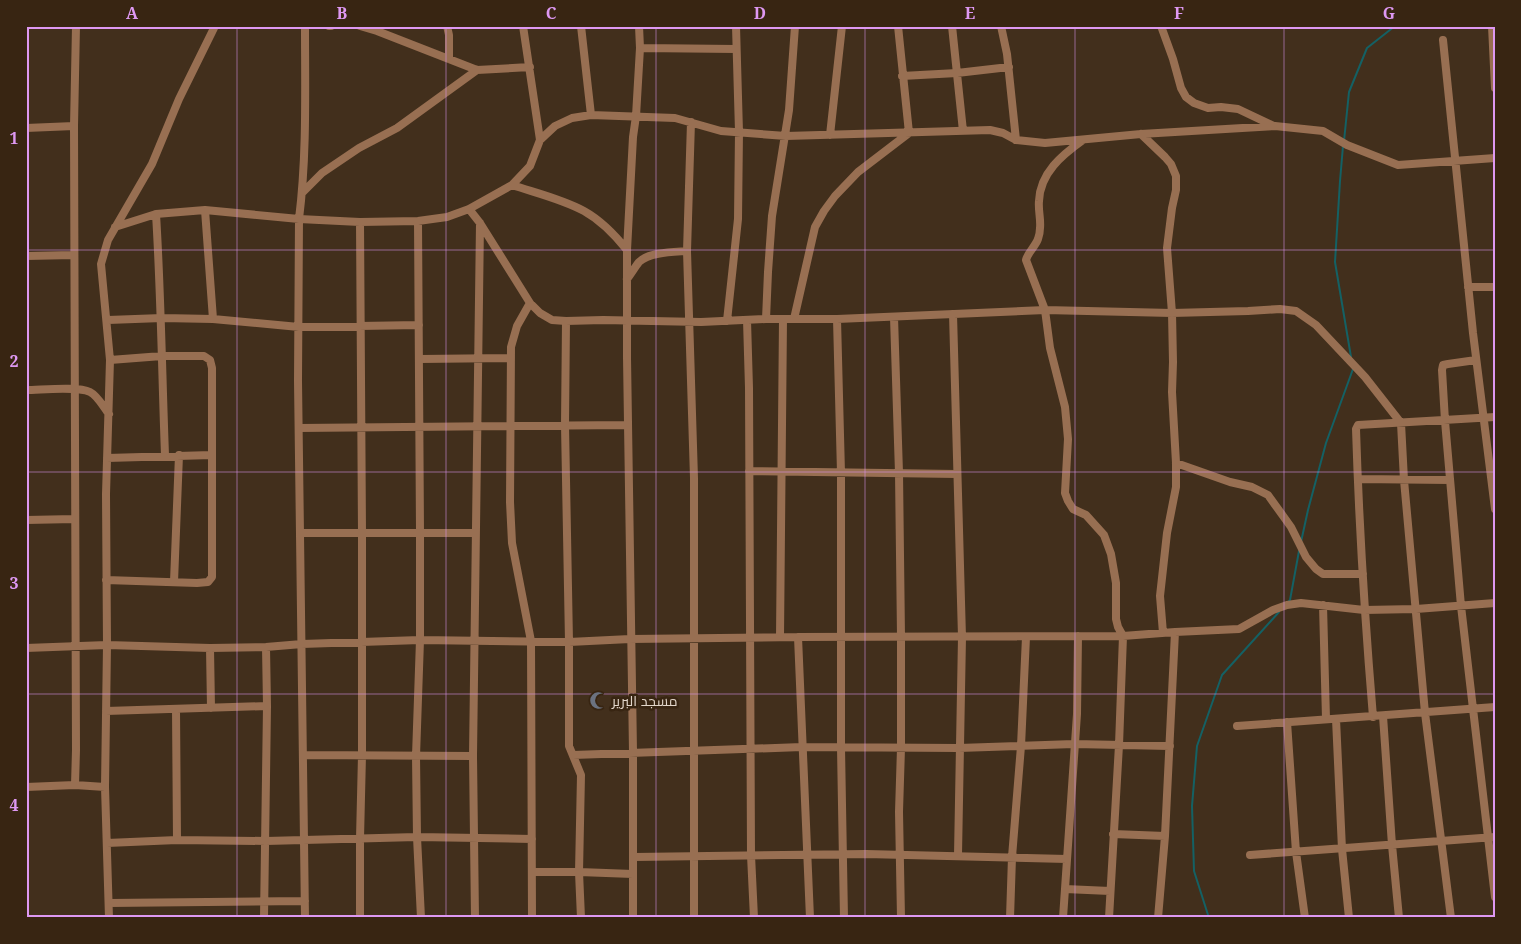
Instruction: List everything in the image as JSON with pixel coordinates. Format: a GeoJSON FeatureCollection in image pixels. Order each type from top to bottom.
{"type":"FeatureCollection","features":[{"type":"Feature","properties":{"kind":"street"},"geometry":{"type":"LineString","coordinates":[[75,785],[74,126],[76,26]]}},
{"type":"Feature","properties":{"kind":"street"},"geometry":{"type":"LineString","coordinates":[[109,918],[104,787],[107,646],[107,458],[110,360],[108,320],[101,264],[108,240],[152,164],[179,99],[215,26]]}},
{"type":"Feature","properties":{"kind":"street"},"geometry":{"type":"LineString","coordinates":[[305,26],[305,140],[302,194],[298,219],[305,918]]}},
{"type":"Feature","properties":{"kind":"street"},"geometry":{"type":"LineString","coordinates":[[360,26],[477,70],[530,66]]}},
{"type":"Feature","properties":{"kind":"street"},"geometry":{"type":"LineString","coordinates":[[447,26],[449,59]]}},
{"type":"Feature","properties":{"kind":"street"},"geometry":{"type":"LineString","coordinates":[[524,26],[540,140]]}},
{"type":"Feature","properties":{"kind":"street"},"geometry":{"type":"LineString","coordinates":[[581,26],[591,115]]}},
{"type":"Feature","properties":{"kind":"street"},"geometry":{"type":"LineString","coordinates":[[633,918],[634,857],[627,250],[640,48],[639,26]]}},
{"type":"Feature","properties":{"kind":"street"},"geometry":{"type":"LineString","coordinates":[[727,321],[738,219],[739,132],[736,26]]}},
{"type":"Feature","properties":{"kind":"street"},"geometry":{"type":"LineString","coordinates":[[766,319],[772,216],[786,136],[795,26]]}},
{"type":"Feature","properties":{"kind":"street"},"geometry":{"type":"LineString","coordinates":[[830,135],[842,26]]}},
{"type":"Feature","properties":{"kind":"street"},"geometry":{"type":"LineString","coordinates":[[898,26],[909,133]]}},
{"type":"Feature","properties":{"kind":"street"},"geometry":{"type":"LineString","coordinates":[[952,26],[964,131]]}},
{"type":"Feature","properties":{"kind":"street"},"geometry":{"type":"LineString","coordinates":[[1001,26],[1009,67],[1016,140]]}},
{"type":"Feature","properties":{"kind":"street"},"geometry":{"type":"LineString","coordinates":[[1161,26],[1174,59],[1181,88],[1186,97],[1194,103],[1208,108],[1238,109],[1275,126]]}},
{"type":"Feature","properties":{"kind":"street"},"geometry":{"type":"LineString","coordinates":[[1492,26],[1495,88]]}},
{"type":"Feature","properties":{"kind":"street"},"geometry":{"type":"LineString","coordinates":[[1443,40],[1476,360],[1495,509]]}},
{"type":"Feature","properties":{"kind":"street"},"geometry":{"type":"LineString","coordinates":[[640,48],[736,49]]}},
{"type":"Feature","properties":{"kind":"street"},"geometry":{"type":"LineString","coordinates":[[902,76],[957,73],[1009,67]]}},
{"type":"Feature","properties":{"kind":"street"},"geometry":{"type":"LineString","coordinates":[[302,194],[322,173],[359,148],[397,128],[477,70]]}},
{"type":"Feature","properties":{"kind":"street"},"geometry":{"type":"LineString","coordinates":[[115,227],[156,214],[206,210],[298,219],[360,222],[418,221],[447,217],[469,209],[512,185],[530,166],[540,140],[555,126],[572,118],[591,115],[675,118],[721,131],[786,136],[990,130],[1004,133],[1016,140],[1045,143],[1141,134],[1275,126],[1323,131],[1347,145],[1398,165],[1495,158]]}},
{"type":"Feature","properties":{"kind":"street"},"geometry":{"type":"LineString","coordinates":[[691,122],[687,251],[694,478],[694,918]]}},
{"type":"Feature","properties":{"kind":"street"},"geometry":{"type":"LineString","coordinates":[[26,128],[74,126]]}},
{"type":"Feature","properties":{"kind":"street"},"geometry":{"type":"LineString","coordinates":[[794,319],[815,227],[824,211],[835,196],[858,172],[909,133]]}},
{"type":"Feature","properties":{"kind":"street"},"geometry":{"type":"LineString","coordinates":[[1141,134],[1165,156],[1176,176],[1176,190],[1170,218],[1167,248],[1172,313],[1172,392],[1176,487],[1166,533],[1160,596],[1163,633]]}},
{"type":"Feature","properties":{"kind":"street"},"geometry":{"type":"LineString","coordinates":[[1084,140],[1052,166],[1042,185],[1039,201],[1041,219],[1038,239],[1026,260],[1045,310],[1050,348],[1065,407],[1068,439],[1065,493],[1073,509],[1086,515],[1104,535],[1111,554],[1116,582],[1116,619],[1123,636],[1120,745],[1109,918]]}},
{"type":"Feature","properties":{"kind":"street"},"geometry":{"type":"LineString","coordinates":[[512,185],[572,205],[586,212],[614,233],[627,250]]}},
{"type":"Feature","properties":{"kind":"street"},"geometry":{"type":"LineString","coordinates":[[469,209],[480,223],[530,302],[540,313],[552,320],[566,322],[602,320],[690,322],[837,319],[1045,310],[1172,313],[1280,309],[1296,311],[1316,325],[1365,377],[1401,423],[1404,480],[1425,713],[1451,918]]}},
{"type":"Feature","properties":{"kind":"street"},"geometry":{"type":"LineString","coordinates":[[206,210],[213,319]]}},
{"type":"Feature","properties":{"kind":"street"},"geometry":{"type":"LineString","coordinates":[[156,214],[162,318],[165,455]]}},
{"type":"Feature","properties":{"kind":"street"},"geometry":{"type":"LineString","coordinates":[[418,221],[420,640],[416,756],[421,918]]}},
{"type":"Feature","properties":{"kind":"street"},"geometry":{"type":"LineString","coordinates":[[360,222],[362,533],[360,918]]}},
{"type":"Feature","properties":{"kind":"street"},"geometry":{"type":"LineString","coordinates":[[475,918],[473,756],[480,223]]}},
{"type":"Feature","properties":{"kind":"street"},"geometry":{"type":"LineString","coordinates":[[627,279],[640,261],[647,257],[662,253],[687,251]]}},
{"type":"Feature","properties":{"kind":"street"},"geometry":{"type":"LineString","coordinates":[[26,256],[74,255]]}},
{"type":"Feature","properties":{"kind":"street"},"geometry":{"type":"LineString","coordinates":[[1468,287],[1495,287]]}},
{"type":"Feature","properties":{"kind":"street"},"geometry":{"type":"LineString","coordinates":[[530,302],[517,326],[511,347],[510,502],[512,542],[531,641],[532,918]]}},
{"type":"Feature","properties":{"kind":"street"},"geometry":{"type":"LineString","coordinates":[[953,314],[962,637],[958,856]]}},
{"type":"Feature","properties":{"kind":"street"},"geometry":{"type":"LineString","coordinates":[[894,317],[899,473],[901,636],[899,812],[901,918]]}},
{"type":"Feature","properties":{"kind":"street"},"geometry":{"type":"LineString","coordinates":[[108,320],[213,319],[299,327],[419,325]]}},
{"type":"Feature","properties":{"kind":"street"},"geometry":{"type":"LineString","coordinates":[[780,638],[783,319]]}},
{"type":"Feature","properties":{"kind":"street"},"geometry":{"type":"LineString","coordinates":[[837,319],[844,918]]}},
{"type":"Feature","properties":{"kind":"street"},"geometry":{"type":"LineString","coordinates":[[747,320],[754,918]]}},
{"type":"Feature","properties":{"kind":"street"},"geometry":{"type":"LineString","coordinates":[[566,322],[565,425],[569,746],[581,775],[579,872],[581,918]]}},
{"type":"Feature","properties":{"kind":"street"},"geometry":{"type":"LineString","coordinates":[[106,580],[198,583],[208,582],[212,577],[212,368],[210,360],[204,356],[162,356],[110,360]]}},
{"type":"Feature","properties":{"kind":"street"},"geometry":{"type":"LineString","coordinates":[[420,359],[511,358]]}},
{"type":"Feature","properties":{"kind":"street"},"geometry":{"type":"LineString","coordinates":[[1476,360],[1448,364],[1443,366],[1442,370],[1444,421],[1461,606],[1473,708],[1492,838],[1495,897]]}},
{"type":"Feature","properties":{"kind":"street"},"geometry":{"type":"LineString","coordinates":[[26,390],[74,390],[89,392],[94,394],[109,414]]}},
{"type":"Feature","properties":{"kind":"street"},"geometry":{"type":"LineString","coordinates":[[1374,716],[1364,610],[1356,429],[1358,425],[1495,417]]}},
{"type":"Feature","properties":{"kind":"street"},"geometry":{"type":"LineString","coordinates":[[299,428],[628,424]]}},
{"type":"Feature","properties":{"kind":"street"},"geometry":{"type":"LineString","coordinates":[[174,582],[179,455]]}},
{"type":"Feature","properties":{"kind":"street"},"geometry":{"type":"LineString","coordinates":[[107,458],[212,455]]}},
{"type":"Feature","properties":{"kind":"street"},"geometry":{"type":"LineString","coordinates":[[1176,463],[1230,482],[1252,487],[1268,495],[1291,527],[1306,557],[1316,570],[1323,574],[1362,574]]}},
{"type":"Feature","properties":{"kind":"street"},"geometry":{"type":"LineString","coordinates":[[749,471],[957,474]]}},
{"type":"Feature","properties":{"kind":"street"},"geometry":{"type":"LineString","coordinates":[[1358,479],[1450,480]]}},
{"type":"Feature","properties":{"kind":"street"},"geometry":{"type":"LineString","coordinates":[[26,520],[75,519]]}},
{"type":"Feature","properties":{"kind":"street"},"geometry":{"type":"LineString","coordinates":[[301,533],[476,533]]}},
{"type":"Feature","properties":{"kind":"street"},"geometry":{"type":"LineString","coordinates":[[26,648],[107,646],[266,647],[420,640],[569,642],[693,638],[1123,636],[1239,629],[1263,614],[1287,605],[1301,603],[1364,610],[1416,609],[1495,603]]}},
{"type":"Feature","properties":{"kind":"street"},"geometry":{"type":"LineString","coordinates":[[1323,605],[1326,719]]}},
{"type":"Feature","properties":{"kind":"street"},"geometry":{"type":"LineString","coordinates":[[1158,918],[1165,836],[1176,632]]}},
{"type":"Feature","properties":{"kind":"street"},"geometry":{"type":"LineString","coordinates":[[1063,918],[1078,692],[1078,636]]}},
{"type":"Feature","properties":{"kind":"street"},"geometry":{"type":"LineString","coordinates":[[798,637],[810,918]]}},
{"type":"Feature","properties":{"kind":"street"},"geometry":{"type":"LineString","coordinates":[[1010,918],[1026,637]]}},
{"type":"Feature","properties":{"kind":"street"},"geometry":{"type":"LineString","coordinates":[[264,918],[266,647]]}},
{"type":"Feature","properties":{"kind":"street"},"geometry":{"type":"LineString","coordinates":[[210,648],[211,708]]}},
{"type":"Feature","properties":{"kind":"street"},"geometry":{"type":"LineString","coordinates":[[106,711],[267,706]]}},
{"type":"Feature","properties":{"kind":"street"},"geometry":{"type":"LineString","coordinates":[[1237,726],[1495,707]]}},
{"type":"Feature","properties":{"kind":"street"},"geometry":{"type":"LineString","coordinates":[[176,708],[177,840]]}},
{"type":"Feature","properties":{"kind":"street"},"geometry":{"type":"LineString","coordinates":[[1383,716],[1399,918]]}},
{"type":"Feature","properties":{"kind":"street"},"geometry":{"type":"LineString","coordinates":[[1336,719],[1342,849],[1349,918]]}},
{"type":"Feature","properties":{"kind":"street"},"geometry":{"type":"LineString","coordinates":[[1287,722],[1296,852],[1305,918]]}},
{"type":"Feature","properties":{"kind":"street"},"geometry":{"type":"LineString","coordinates":[[573,755],[802,747],[959,748],[1074,744],[1170,746]]}},
{"type":"Feature","properties":{"kind":"street"},"geometry":{"type":"LineString","coordinates":[[303,755],[473,756]]}},
{"type":"Feature","properties":{"kind":"street"},"geometry":{"type":"LineString","coordinates":[[26,787],[75,785],[104,787]]}},
{"type":"Feature","properties":{"kind":"street"},"geometry":{"type":"LineString","coordinates":[[1114,834],[1165,836]]}},
{"type":"Feature","properties":{"kind":"street"},"geometry":{"type":"LineString","coordinates":[[107,843],[177,840],[360,840],[417,837],[532,839]]}},
{"type":"Feature","properties":{"kind":"street"},"geometry":{"type":"LineString","coordinates":[[1250,855],[1492,838]]}},
{"type":"Feature","properties":{"kind":"street"},"geometry":{"type":"LineString","coordinates":[[634,857],[900,854],[1067,859]]}},
{"type":"Feature","properties":{"kind":"street"},"geometry":{"type":"LineString","coordinates":[[532,872],[633,874]]}},
{"type":"Feature","properties":{"kind":"street"},"geometry":{"type":"LineString","coordinates":[[1065,888],[1110,891]]}},
{"type":"Feature","properties":{"kind":"street"},"geometry":{"type":"LineString","coordinates":[[109,903],[305,901]]}},
{"type":"Feature","properties":{"kind":"waterway"},"geometry":{"type":"LineString","coordinates":[[1344,141],[1349,92],[1367,48],[1395,26]]}},
{"type":"Feature","properties":{"kind":"waterway"},"geometry":{"type":"LineString","coordinates":[[1343,146],[1335,262],[1351,357]]}},
{"type":"Feature","properties":{"kind":"waterway"},"geometry":{"type":"LineString","coordinates":[[1301,542],[1326,443],[1353,369]]}},
{"type":"Feature","properties":{"kind":"waterway"},"geometry":{"type":"LineString","coordinates":[[1288,602],[1290,600],[1299,551]]}},
{"type":"Feature","properties":{"kind":"waterway"},"geometry":{"type":"LineString","coordinates":[[1209,918],[1194,871],[1192,806],[1197,746],[1222,675],[1279,612]]}},
{"type":"Feature","properties":{"kind":"place","name":"مسجد البرير"},"geometry":{"type":"Point","coordinates":[598,701]}}]}
